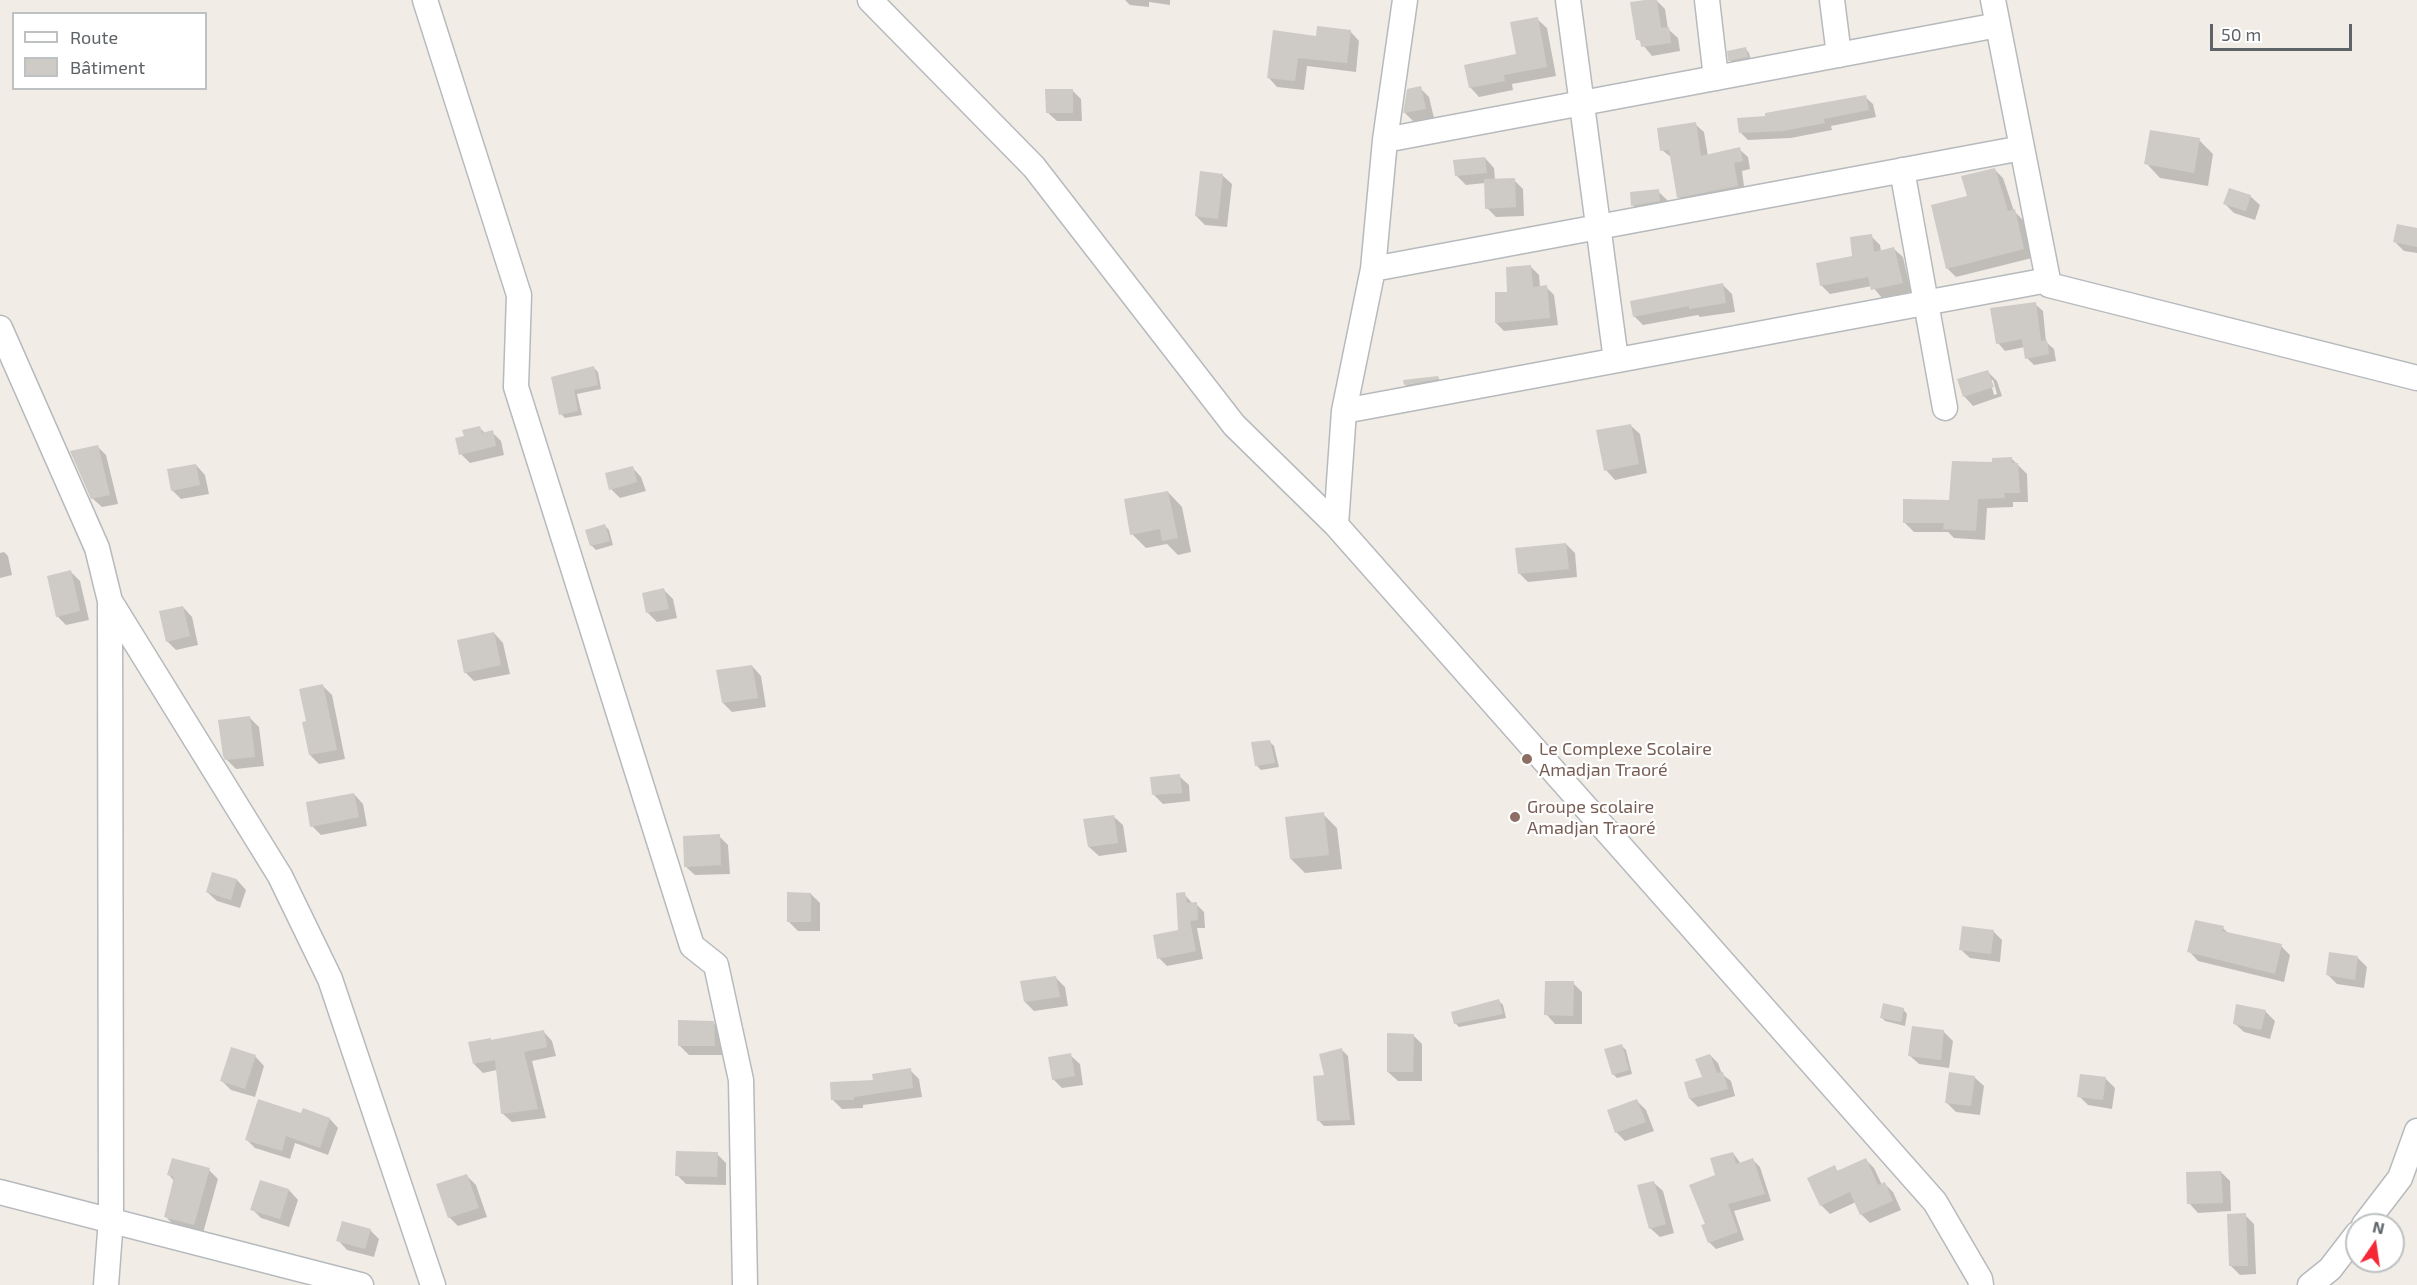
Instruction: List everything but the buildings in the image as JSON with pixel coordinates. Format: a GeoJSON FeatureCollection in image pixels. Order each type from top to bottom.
{"type":"FeatureCollection","features":[{"type":"Feature","properties":{"kind":"street"},"geometry":{"type":"LineString","coordinates":[[425,0],[519,295],[516,387],[692,946],[716,965],[741,1080],[746,1285]]}},
{"type":"Feature","properties":{"kind":"street"},"geometry":{"type":"LineString","coordinates":[[870,0],[1034,167],[1234,425],[1336,525],[1935,1202],[1981,1285]]}},
{"type":"Feature","properties":{"kind":"street"},"geometry":{"type":"LineString","coordinates":[[1336,525],[1344,411],[1373,269],[1386,140],[1405,0]]}},
{"type":"Feature","properties":{"kind":"street"},"geometry":{"type":"LineString","coordinates":[[1568,0],[1616,360]]}},
{"type":"Feature","properties":{"kind":"street"},"geometry":{"type":"LineString","coordinates":[[1707,0],[1716,78]]}},
{"type":"Feature","properties":{"kind":"street"},"geometry":{"type":"LineString","coordinates":[[1832,0],[1839,56]]}},
{"type":"Feature","properties":{"kind":"street"},"geometry":{"type":"LineString","coordinates":[[1993,0],[2049,285],[2417,378]]}},
{"type":"Feature","properties":{"kind":"street"},"geometry":{"type":"LineString","coordinates":[[1386,140],[1998,26]]}},
{"type":"Feature","properties":{"kind":"street"},"geometry":{"type":"LineString","coordinates":[[1373,269],[2022,148]]}},
{"type":"Feature","properties":{"kind":"street"},"geometry":{"type":"LineString","coordinates":[[1902,170],[1946,408]]}},
{"type":"Feature","properties":{"kind":"street"},"geometry":{"type":"LineString","coordinates":[[1344,411],[2048,280]]}},
{"type":"Feature","properties":{"kind":"street"},"geometry":{"type":"LineString","coordinates":[[0,328],[97,548],[110,601],[111,1219],[106,1285]]}},
{"type":"Feature","properties":{"kind":"street"},"geometry":{"type":"LineString","coordinates":[[110,601],[279,876],[330,979],[433,1285]]}},
{"type":"Feature","properties":{"kind":"street"},"geometry":{"type":"LineString","coordinates":[[2373,1213],[2400,1178],[2417,1131]]}},
{"type":"Feature","properties":{"kind":"street"},"geometry":{"type":"LineString","coordinates":[[0,1192],[361,1285]]}},
{"type":"Feature","properties":{"kind":"street"},"geometry":{"type":"LineString","coordinates":[[2310,1285],[2330,1269],[2345,1250]]}},
{"type":"Feature","properties":{"kind":"place","name":"Le Complexe Scolaire Amadjan Traoré"},"geometry":{"type":"Point","coordinates":[1527,759]}},
{"type":"Feature","properties":{"kind":"place","name":"Groupe scolaire Amadjan Traoré"},"geometry":{"type":"Point","coordinates":[1515,817]}}]}
